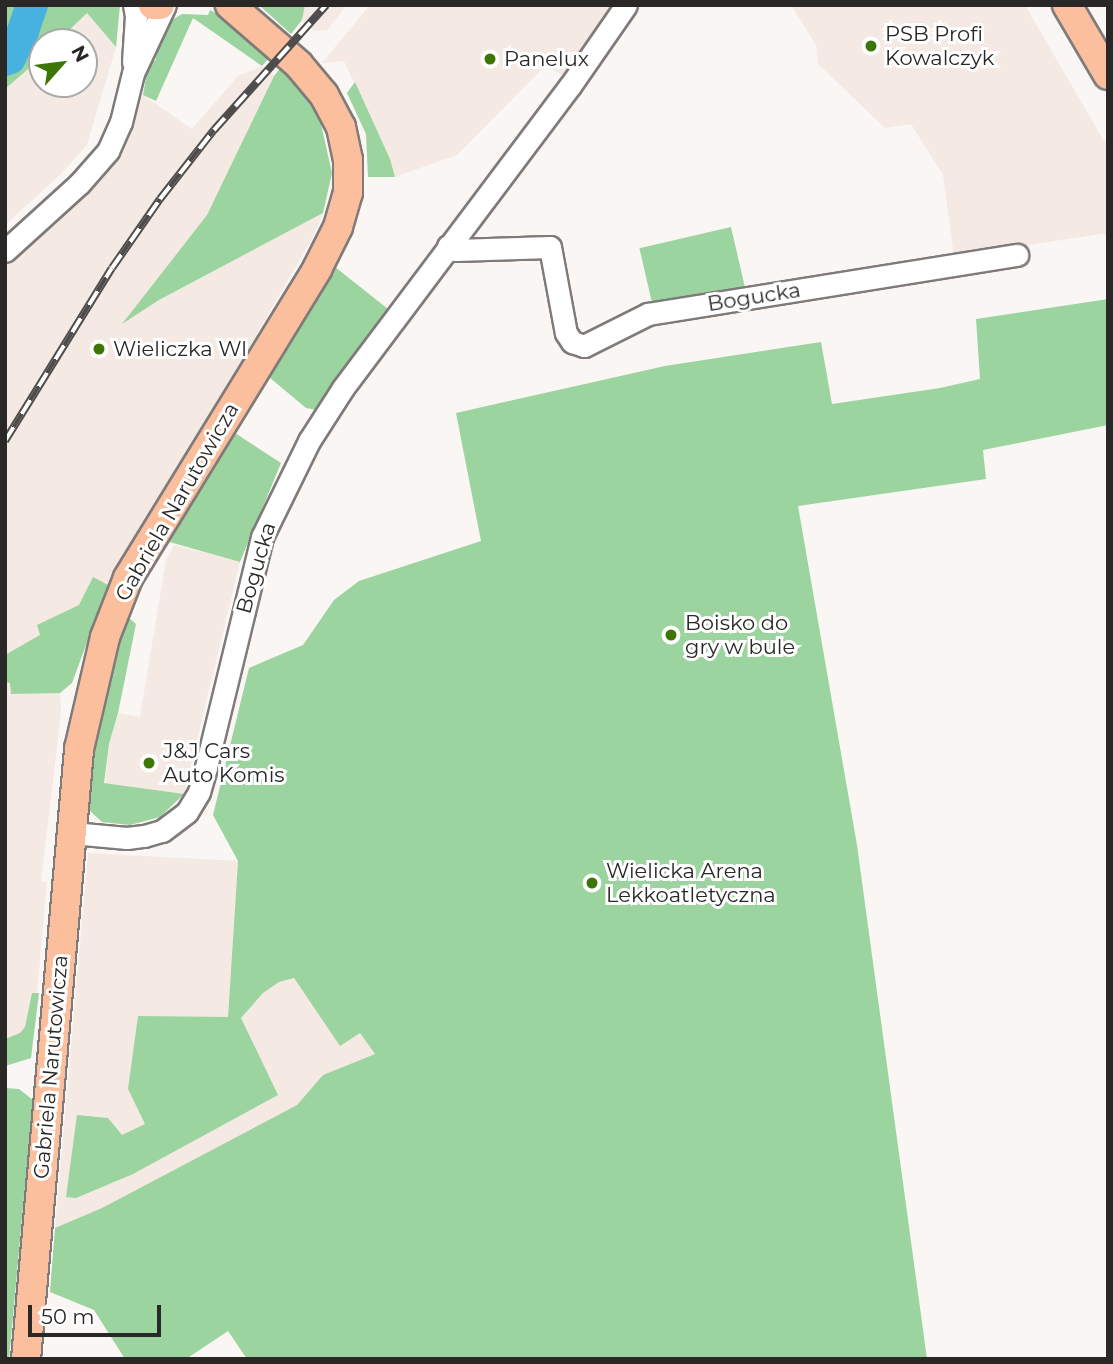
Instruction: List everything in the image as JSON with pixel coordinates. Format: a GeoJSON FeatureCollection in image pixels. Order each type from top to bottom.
{"type":"FeatureCollection","features":[{"type":"Feature","properties":{"kind":"main road"},"geometry":{"type":"LineString","coordinates":[[153,5],[162,5]]}},
{"type":"Feature","properties":{"kind":"main road","name":"Gabriela Narutowicza"},"geometry":{"type":"LineString","coordinates":[[26,1359],[79,748],[87,704],[105,637],[128,578],[317,269],[338,227],[348,192],[348,160],[341,127],[324,95],[298,64],[230,5]]}},
{"type":"Feature","properties":{"kind":"main road"},"geometry":{"type":"LineString","coordinates":[[1068,5],[1108,75]]}},
{"type":"Feature","properties":{"kind":"street"},"geometry":{"type":"LineString","coordinates":[[133,72],[136,16],[134,5]]}},
{"type":"Feature","properties":{"kind":"street"},"geometry":{"type":"LineString","coordinates":[[5,250],[79,184],[102,159],[117,133],[133,72],[162,5]]}},
{"type":"Feature","properties":{"kind":"street","name":"Bogucka"},"geometry":{"type":"LineString","coordinates":[[72,833],[127,838],[144,835],[176,823],[191,805],[206,767],[253,572],[272,513],[309,441],[333,402],[570,86],[626,5]]}},
{"type":"Feature","properties":{"kind":"street","name":"Bogucka"},"geometry":{"type":"LineString","coordinates":[[448,246],[456,250],[550,247],[566,333],[572,342],[584,345],[648,314],[1017,255]]}},
{"type":"Feature","properties":{"kind":"shaded area"},"geometry":{"type":"Polygon","coordinates":[[[305,5],[347,5],[327,30],[314,31],[302,21],[305,5]]]}},
{"type":"Feature","properties":{"kind":"shaded area"},"geometry":{"type":"Polygon","coordinates":[[[370,5],[613,5],[566,78],[546,65],[457,155],[395,177],[390,159],[344,61],[322,63],[370,5]]]}},
{"type":"Feature","properties":{"kind":"shaded area"},"geometry":{"type":"Polygon","coordinates":[[[791,5],[1025,5],[1108,148],[1108,233],[954,256],[943,175],[911,124],[885,128],[818,64],[816,45],[791,5]]]}},
{"type":"Feature","properties":{"kind":"shaded area"},"geometry":{"type":"Polygon","coordinates":[[[87,13],[116,47],[87,145],[61,174],[5,225],[5,89],[28,69],[28,98],[98,98],[98,28],[71,28],[87,13]]]}},
{"type":"Feature","properties":{"kind":"shaded area"},"geometry":{"type":"Polygon","coordinates":[[[262,66],[274,76],[207,215],[124,322],[159,300],[323,213],[313,237],[215,406],[119,561],[73,680],[60,694],[61,713],[41,881],[47,882],[31,1058],[5,1066],[5,267],[83,198],[116,158],[143,95],[192,129],[238,76],[262,66]]]}},
{"type":"Feature","properties":{"kind":"shaded area"},"geometry":{"type":"Polygon","coordinates":[[[174,545],[240,562],[184,794],[105,783],[109,744],[118,713],[140,717],[166,560],[174,545]]]}},
{"type":"Feature","properties":{"kind":"shaded area"},"geometry":{"type":"Polygon","coordinates":[[[88,853],[238,861],[227,1028],[233,1027],[263,993],[279,982],[294,978],[340,1045],[360,1032],[375,1054],[323,1075],[297,1105],[102,1208],[55,1228],[88,853]]]}},
{"type":"Feature","properties":{"kind":"green space"},"geometry":{"type":"Polygon","coordinates":[[[5,5],[120,5],[116,47],[87,13],[71,28],[28,28],[28,69],[5,89],[5,5]]]}},
{"type":"Feature","properties":{"kind":"green space"},"geometry":{"type":"Polygon","coordinates":[[[259,5],[305,5],[302,20],[291,34],[259,5]]]}},
{"type":"Feature","properties":{"kind":"green space"},"geometry":{"type":"Polygon","coordinates":[[[210,10],[239,26],[273,54],[262,66],[193,18],[156,101],[143,95],[149,60],[155,61],[163,33],[170,21],[182,14],[208,15],[210,10]]]}},
{"type":"Feature","properties":{"kind":"green space"},"geometry":{"type":"Polygon","coordinates":[[[284,64],[319,115],[332,173],[323,213],[159,300],[122,324],[207,215],[274,76],[284,64]]]}},
{"type":"Feature","properties":{"kind":"green space"},"geometry":{"type":"Polygon","coordinates":[[[355,82],[390,159],[395,177],[368,177],[366,134],[347,93],[355,82]]]}},
{"type":"Feature","properties":{"kind":"green space"},"geometry":{"type":"Polygon","coordinates":[[[731,227],[746,290],[654,311],[639,248],[731,227]]]}},
{"type":"Feature","properties":{"kind":"green space"},"geometry":{"type":"Polygon","coordinates":[[[335,267],[388,309],[317,410],[306,408],[269,377],[335,267]]]}},
{"type":"Feature","properties":{"kind":"green space"},"geometry":{"type":"Polygon","coordinates":[[[1108,299],[1108,425],[983,450],[986,479],[798,506],[857,845],[927,1359],[247,1359],[228,1331],[186,1359],[125,1359],[94,1310],[50,1292],[55,1228],[102,1208],[297,1105],[323,1075],[375,1054],[360,1033],[340,1046],[294,978],[279,982],[263,993],[241,1018],[278,1095],[133,1174],[76,1198],[66,1197],[77,1115],[108,1118],[122,1135],[145,1124],[128,1089],[138,1016],[228,1017],[238,861],[213,815],[249,668],[303,645],[334,600],[359,581],[481,541],[456,413],[665,366],[821,342],[832,404],[940,388],[980,379],[976,319],[1108,299]]]}},
{"type":"Feature","properties":{"kind":"green space"},"geometry":{"type":"Polygon","coordinates":[[[235,433],[281,463],[240,562],[166,541],[235,433]]]}},
{"type":"Feature","properties":{"kind":"green space"},"geometry":{"type":"Polygon","coordinates":[[[93,577],[108,585],[72,683],[60,693],[11,694],[10,683],[5,682],[5,655],[40,635],[37,625],[79,605],[93,577]]]}},
{"type":"Feature","properties":{"kind":"green space"},"geometry":{"type":"Polygon","coordinates":[[[128,617],[136,624],[109,744],[104,783],[184,794],[160,817],[130,825],[102,822],[89,810],[93,746],[118,642],[128,617]]]}},
{"type":"Feature","properties":{"kind":"green space"},"geometry":{"type":"Polygon","coordinates":[[[32,993],[39,993],[31,1058],[5,1066],[5,1039],[20,1033],[25,1027],[32,993]]]}},
{"type":"Feature","properties":{"kind":"green space"},"geometry":{"type":"Polygon","coordinates":[[[5,1088],[19,1089],[33,1100],[9,1359],[5,1359],[5,1088]]]}},
{"type":"Feature","properties":{"kind":"waterway"},"geometry":{"type":"LineString","coordinates":[[5,60],[10,58],[32,5]]}},
{"type":"Feature","properties":{"kind":"railway"},"geometry":{"type":"LineString","coordinates":[[5,441],[112,268],[160,199],[214,130],[326,5]]}},
{"type":"Feature","properties":{"kind":"place","name":"PSB Profi Kowalczyk"},"geometry":{"type":"Point","coordinates":[871,46]}},
{"type":"Feature","properties":{"kind":"place","name":"Panelux"},"geometry":{"type":"Point","coordinates":[490,59]}},
{"type":"Feature","properties":{"kind":"place","name":"Wieliczka Wl"},"geometry":{"type":"Point","coordinates":[99,349]}},
{"type":"Feature","properties":{"kind":"place","name":"Boisko do gry w bule"},"geometry":{"type":"Point","coordinates":[671,635]}},
{"type":"Feature","properties":{"kind":"place","name":"J&J Cars Auto Komis"},"geometry":{"type":"Point","coordinates":[149,763]}},
{"type":"Feature","properties":{"kind":"place","name":"Wielicka Arena Lekkoatletyczna"},"geometry":{"type":"Point","coordinates":[592,883]}}]}
